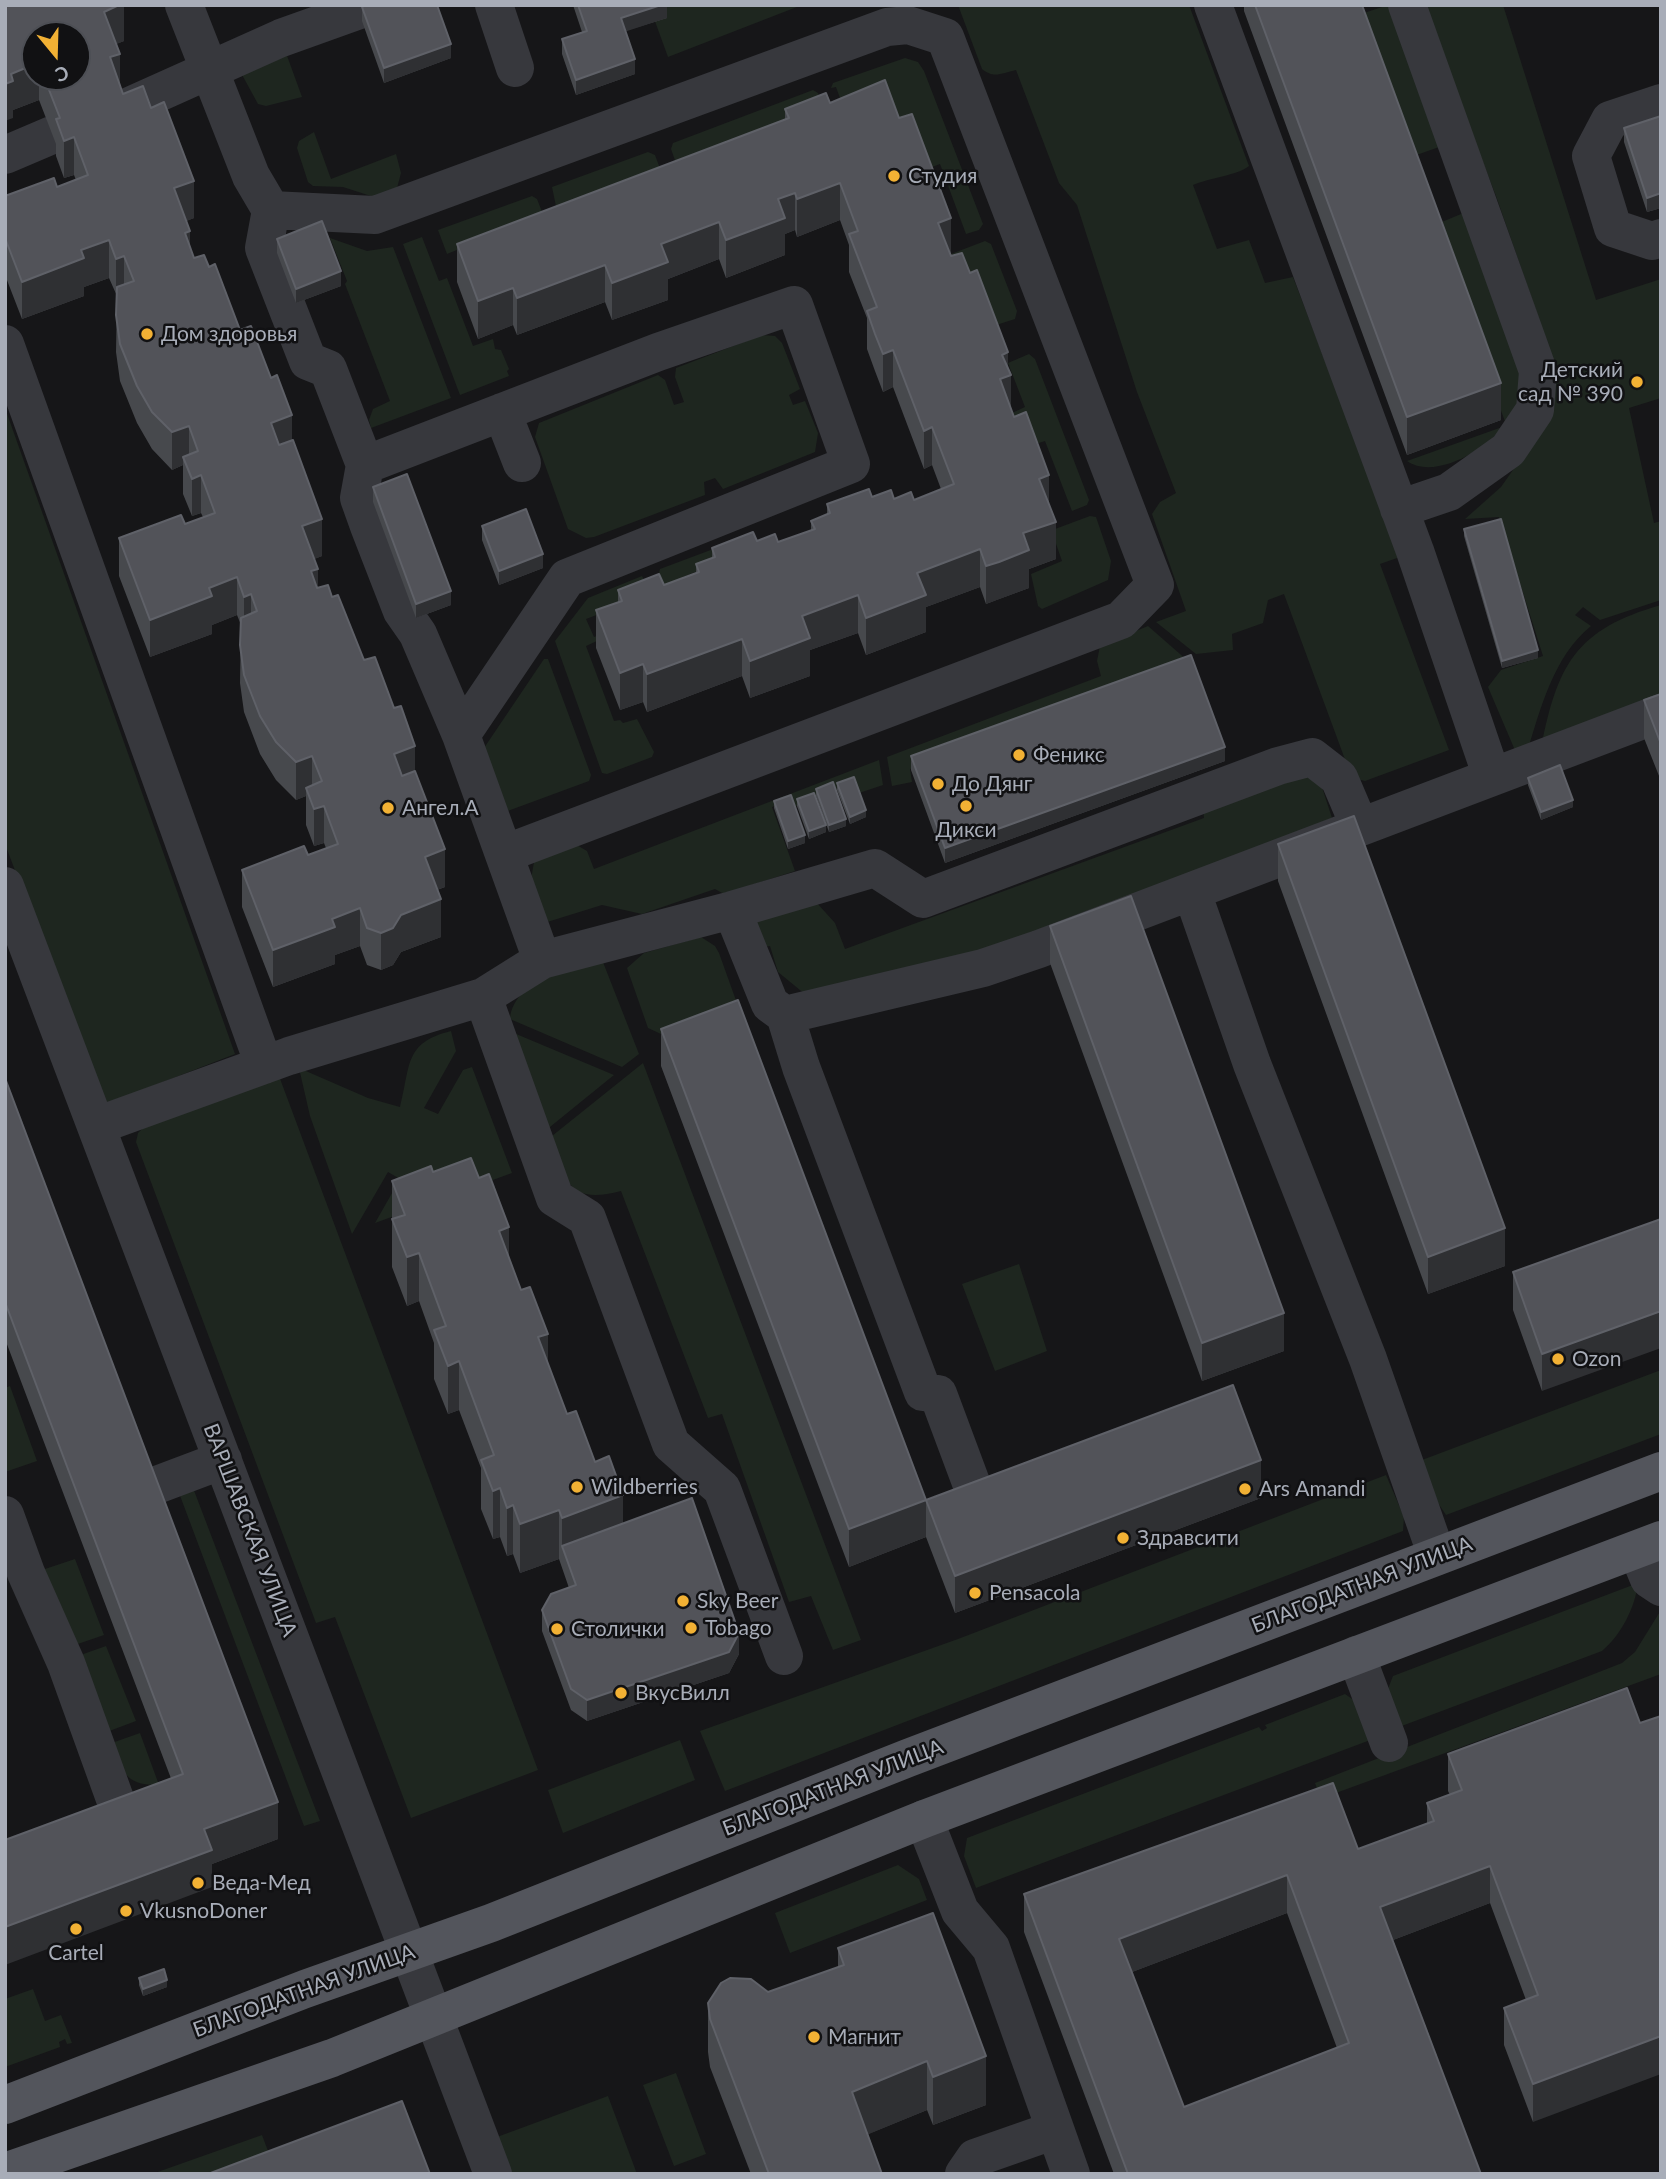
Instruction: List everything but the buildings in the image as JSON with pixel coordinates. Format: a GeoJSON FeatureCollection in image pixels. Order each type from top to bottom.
{"type":"FeatureCollection","features":[{"type":"Feature","properties":{"kind":"main road","name":"БЛАГОДАТНАЯ УЛИЦА"},"geometry":{"type":"LineString","coordinates":[[5,2105],[1661,1471]]}},
{"type":"Feature","properties":{"kind":"main road"},"geometry":{"type":"LineString","coordinates":[[5,2172],[332,2058],[924,1819],[1649,1545]]}},
{"type":"Feature","properties":{"kind":"street"},"geometry":{"type":"LineString","coordinates":[[184,5],[251,176],[271,210],[264,248],[281,296],[309,360],[328,369],[365,465],[359,498],[402,611],[418,634],[461,735],[542,960]]}},
{"type":"Feature","properties":{"kind":"street"},"geometry":{"type":"LineString","coordinates":[[116,112],[289,35],[373,5]]}},
{"type":"Feature","properties":{"kind":"street"},"geometry":{"type":"LineString","coordinates":[[494,5],[516,68]]}},
{"type":"Feature","properties":{"kind":"street"},"geometry":{"type":"LineString","coordinates":[[1213,5],[1399,509],[1492,777]]}},
{"type":"Feature","properties":{"kind":"street"},"geometry":{"type":"LineString","coordinates":[[1399,509],[1449,492],[1508,450],[1535,410],[1538,371],[1407,5]]}},
{"type":"Feature","properties":{"kind":"street"},"geometry":{"type":"LineString","coordinates":[[271,210],[375,215],[887,27],[908,25],[944,37],[1155,585],[1121,620],[504,854]]}},
{"type":"Feature","properties":{"kind":"street"},"geometry":{"type":"LineString","coordinates":[[1661,103],[1610,120],[1591,156],[1613,228],[1652,241],[1661,238]]}},
{"type":"Feature","properties":{"kind":"street"},"geometry":{"type":"LineString","coordinates":[[5,155],[52,135]]}},
{"type":"Feature","properties":{"kind":"street"},"geometry":{"type":"LineString","coordinates":[[365,465],[658,352],[794,305],[851,464],[567,579],[461,735]]}},
{"type":"Feature","properties":{"kind":"street"},"geometry":{"type":"LineString","coordinates":[[5,344],[264,1065]]}},
{"type":"Feature","properties":{"kind":"street"},"geometry":{"type":"LineString","coordinates":[[502,412],[522,463]]}},
{"type":"Feature","properties":{"kind":"street"},"geometry":{"type":"LineString","coordinates":[[785,1015],[983,968],[1192,892],[1359,825],[1661,713]]}},
{"type":"Feature","properties":{"kind":"street"},"geometry":{"type":"LineString","coordinates":[[96,1126],[264,1065],[483,997],[542,960],[875,868],[923,899],[1278,766],[1312,757],[1339,778],[1359,825]]}},
{"type":"Feature","properties":{"kind":"street","name":"ВАРШАВСКАЯ УЛИЦА"},"geometry":{"type":"LineString","coordinates":[[5,886],[493,2174]]}},
{"type":"Feature","properties":{"kind":"street"},"geometry":{"type":"LineString","coordinates":[[1192,892],[1252,1064],[1368,1359],[1437,1556]]}},
{"type":"Feature","properties":{"kind":"street"},"geometry":{"type":"LineString","coordinates":[[732,909],[770,1004],[785,1015],[801,1067],[923,1392],[938,1394],[976,1496]]}},
{"type":"Feature","properties":{"kind":"street"},"geometry":{"type":"LineString","coordinates":[[483,997],[555,1198],[587,1218],[671,1444],[722,1489],[784,1656]]}},
{"type":"Feature","properties":{"kind":"street"},"geometry":{"type":"LineString","coordinates":[[146,1489],[223,1460]]}},
{"type":"Feature","properties":{"kind":"street"},"geometry":{"type":"LineString","coordinates":[[7,1523],[66,1663],[140,1815],[88,1834]]}},
{"type":"Feature","properties":{"kind":"street"},"geometry":{"type":"LineString","coordinates":[[1649,1545],[1649,1579],[1661,1587]]}},
{"type":"Feature","properties":{"kind":"street"},"geometry":{"type":"LineString","coordinates":[[1356,1655],[1389,1743]]}},
{"type":"Feature","properties":{"kind":"street"},"geometry":{"type":"LineString","coordinates":[[924,1819],[960,1911],[991,1948],[1071,2174]]}},
{"type":"Feature","properties":{"kind":"street"},"geometry":{"type":"LineString","coordinates":[[964,2174],[975,2158],[1055,2130]]}},
{"type":"Feature","properties":{"kind":"shaded area"},"geometry":{"type":"Polygon","coordinates":[[[666,5],[802,5],[668,57],[652,13],[666,5]]]}},
{"type":"Feature","properties":{"kind":"shaded area"},"geometry":{"type":"Polygon","coordinates":[[[958,5],[1189,5],[1249,166],[1238,172],[1193,185],[1217,249],[1249,240],[1265,283],[1293,277],[1400,557],[1380,564],[1449,750],[1365,781],[1350,773],[1284,594],[1268,600],[1263,623],[1232,634],[1233,650],[1196,654],[1156,622],[1186,611],[1152,514],[1160,502],[1176,493],[1137,392],[1077,205],[1059,183],[1016,70],[994,75],[982,69],[958,5]]]}},
{"type":"Feature","properties":{"kind":"shaded area"},"geometry":{"type":"Polygon","coordinates":[[[1388,5],[1442,146],[1408,158],[1355,16],[1388,5]]]}},
{"type":"Feature","properties":{"kind":"shaded area"},"geometry":{"type":"Polygon","coordinates":[[[1422,5],[1503,5],[1596,300],[1661,279],[1661,398],[1629,408],[1654,523],[1661,521],[1661,600],[1600,620],[1583,607],[1575,615],[1591,626],[1567,653],[1558,668],[1543,701],[1527,752],[1517,755],[1488,687],[1501,670],[1543,656],[1499,517],[1465,519],[1501,487],[1527,450],[1541,325],[1496,196],[1422,5]]]}},
{"type":"Feature","properties":{"kind":"shaded area"},"geometry":{"type":"Polygon","coordinates":[[[286,53],[302,97],[266,106],[258,104],[240,71],[286,53]]]}},
{"type":"Feature","properties":{"kind":"shaded area"},"geometry":{"type":"Polygon","coordinates":[[[905,58],[918,62],[924,71],[983,224],[979,230],[966,234],[940,164],[924,170],[845,126],[835,101],[840,98],[836,87],[831,88],[833,83],[905,58]]]}},
{"type":"Feature","properties":{"kind":"shaded area"},"geometry":{"type":"Polygon","coordinates":[[[813,90],[818,93],[828,122],[677,166],[671,149],[673,143],[813,90]]]}},
{"type":"Feature","properties":{"kind":"shaded area"},"geometry":{"type":"Polygon","coordinates":[[[314,132],[331,179],[396,154],[401,173],[397,188],[374,197],[343,187],[313,186],[308,182],[297,148],[299,141],[314,132]]]}},
{"type":"Feature","properties":{"kind":"shaded area"},"geometry":{"type":"Polygon","coordinates":[[[648,152],[655,155],[669,193],[557,211],[552,187],[648,152]]]}},
{"type":"Feature","properties":{"kind":"shaded area"},"geometry":{"type":"Polygon","coordinates":[[[532,196],[537,199],[550,232],[513,227],[447,254],[438,230],[532,196]]]}},
{"type":"Feature","properties":{"kind":"shaded area"},"geometry":{"type":"Polygon","coordinates":[[[1466,212],[1526,376],[1521,401],[1506,424],[1432,226],[1466,212]]]}},
{"type":"Feature","properties":{"kind":"shaded area"},"geometry":{"type":"Polygon","coordinates":[[[422,237],[439,281],[447,278],[473,346],[493,339],[495,349],[501,350],[509,376],[460,395],[403,244],[422,237]]]}},
{"type":"Feature","properties":{"kind":"shaded area"},"geometry":{"type":"Polygon","coordinates":[[[330,238],[367,251],[393,247],[451,398],[371,428],[369,420],[373,409],[390,401],[330,238]]]}},
{"type":"Feature","properties":{"kind":"shaded area"},"geometry":{"type":"Polygon","coordinates":[[[985,241],[991,244],[1017,311],[1015,319],[993,326],[965,288],[951,254],[985,241]]]}},
{"type":"Feature","properties":{"kind":"shaded area"},"geometry":{"type":"Polygon","coordinates":[[[762,335],[775,336],[782,343],[800,389],[789,395],[793,405],[805,401],[818,433],[815,452],[723,489],[715,478],[704,482],[705,495],[594,537],[586,538],[568,529],[535,437],[539,423],[658,375],[665,380],[674,405],[684,402],[675,377],[676,368],[762,335]]]}},
{"type":"Feature","properties":{"kind":"shaded area"},"geometry":{"type":"Polygon","coordinates":[[[1029,354],[1035,359],[1089,500],[1087,505],[1072,511],[1045,441],[1026,447],[1012,413],[1025,407],[1008,363],[1029,354]]]}},
{"type":"Feature","properties":{"kind":"shaded area"},"geometry":{"type":"Polygon","coordinates":[[[5,408],[235,1054],[104,1105],[5,844],[5,408]]]}},
{"type":"Feature","properties":{"kind":"shaded area"},"geometry":{"type":"Polygon","coordinates":[[[1505,426],[1474,452],[1446,465],[1419,466],[1407,461],[1505,426]]]}},
{"type":"Feature","properties":{"kind":"shaded area"},"geometry":{"type":"Polygon","coordinates":[[[1090,516],[1096,517],[1111,561],[1108,580],[1042,609],[1038,606],[1031,574],[1062,561],[1054,538],[1055,529],[1090,516]]]}},
{"type":"Feature","properties":{"kind":"shaded area"},"geometry":{"type":"Polygon","coordinates":[[[740,539],[747,551],[683,577],[690,599],[674,607],[658,576],[660,569],[740,539]]]}},
{"type":"Feature","properties":{"kind":"shaded area"},"geometry":{"type":"Polygon","coordinates":[[[642,576],[652,594],[586,619],[594,637],[609,631],[610,635],[586,646],[614,721],[620,720],[623,723],[637,719],[654,752],[652,757],[607,774],[602,773],[555,641],[588,598],[642,576]]]}},
{"type":"Feature","properties":{"kind":"shaded area"},"geometry":{"type":"Polygon","coordinates":[[[1661,605],[1661,703],[1541,749],[1555,694],[1575,654],[1609,626],[1661,605]]]}},
{"type":"Feature","properties":{"kind":"shaded area"},"geometry":{"type":"Polygon","coordinates":[[[1148,626],[1188,661],[1187,668],[910,769],[912,782],[892,786],[887,757],[1101,676],[1097,661],[1100,646],[1148,626]]]}},
{"type":"Feature","properties":{"kind":"shaded area"},"geometry":{"type":"Polygon","coordinates":[[[544,659],[548,659],[591,775],[589,781],[505,812],[484,748],[544,659]]]}},
{"type":"Feature","properties":{"kind":"shaded area"},"geometry":{"type":"Polygon","coordinates":[[[879,760],[883,785],[859,793],[854,782],[794,807],[791,800],[772,807],[795,871],[724,894],[715,889],[642,914],[602,905],[544,923],[530,885],[534,862],[575,844],[587,851],[594,869],[879,760]]]}},
{"type":"Feature","properties":{"kind":"shaded area"},"geometry":{"type":"Polygon","coordinates":[[[1293,770],[1319,778],[1332,818],[1050,934],[806,995],[778,972],[770,946],[764,947],[755,919],[816,902],[835,923],[845,949],[1204,818],[1203,806],[1293,770]]]}},
{"type":"Feature","properties":{"kind":"shaded area"},"geometry":{"type":"Polygon","coordinates":[[[701,937],[715,946],[719,953],[738,1006],[661,1034],[648,1028],[627,968],[644,953],[701,937]]]}},
{"type":"Feature","properties":{"kind":"shaded area"},"geometry":{"type":"Polygon","coordinates":[[[601,957],[639,1054],[622,1067],[510,1019],[521,994],[532,985],[601,957]]]}},
{"type":"Feature","properties":{"kind":"shaded area"},"geometry":{"type":"Polygon","coordinates":[[[451,1031],[456,1051],[424,1108],[438,1114],[463,1070],[472,1067],[512,1173],[375,1223],[400,1179],[388,1172],[352,1234],[310,1116],[299,1068],[368,1098],[400,1107],[409,1067],[417,1049],[436,1036],[451,1031]]]}},
{"type":"Feature","properties":{"kind":"shaded area"},"geometry":{"type":"Polygon","coordinates":[[[509,1031],[614,1075],[545,1131],[509,1031]]]}},
{"type":"Feature","properties":{"kind":"shaded area"},"geometry":{"type":"Polygon","coordinates":[[[643,1063],[861,1640],[833,1650],[811,1596],[789,1602],[722,1414],[708,1418],[621,1191],[604,1195],[580,1192],[565,1178],[547,1140],[643,1063]]]}},
{"type":"Feature","properties":{"kind":"shaded area"},"geometry":{"type":"Polygon","coordinates":[[[279,1076],[538,1770],[411,1818],[335,1617],[316,1623],[136,1142],[138,1133],[145,1126],[279,1076]]]}},
{"type":"Feature","properties":{"kind":"shaded area"},"geometry":{"type":"Polygon","coordinates":[[[1019,1264],[1047,1351],[995,1371],[962,1284],[1019,1264]]]}},
{"type":"Feature","properties":{"kind":"shaded area"},"geometry":{"type":"Polygon","coordinates":[[[1661,1370],[1661,1434],[1446,1515],[1438,1503],[1422,1460],[1661,1370]]]}},
{"type":"Feature","properties":{"kind":"shaded area"},"geometry":{"type":"Polygon","coordinates":[[[10,1386],[37,1461],[5,1472],[5,1388],[10,1386]]]}},
{"type":"Feature","properties":{"kind":"shaded area"},"geometry":{"type":"Polygon","coordinates":[[[1386,1475],[1404,1517],[1403,1531],[725,1791],[700,1731],[958,1639],[1386,1475]]]}},
{"type":"Feature","properties":{"kind":"shaded area"},"geometry":{"type":"Polygon","coordinates":[[[190,1480],[320,1821],[304,1826],[176,1485],[190,1480]]]}},
{"type":"Feature","properties":{"kind":"shaded area"},"geometry":{"type":"Polygon","coordinates":[[[75,1559],[104,1635],[72,1646],[42,1570],[75,1559]]]}},
{"type":"Feature","properties":{"kind":"shaded area"},"geometry":{"type":"Polygon","coordinates":[[[1638,1583],[1626,1620],[1602,1651],[1399,1727],[1386,1694],[1393,1676],[1638,1583]]]}},
{"type":"Feature","properties":{"kind":"shaded area"},"geometry":{"type":"Polygon","coordinates":[[[1661,1610],[1661,1674],[1325,1797],[1329,1822],[1315,1783],[1622,1663],[1635,1652],[1661,1610]]]}},
{"type":"Feature","properties":{"kind":"shaded area"},"geometry":{"type":"Polygon","coordinates":[[[106,1646],[136,1721],[104,1733],[75,1657],[106,1646]]]}},
{"type":"Feature","properties":{"kind":"shaded area"},"geometry":{"type":"Polygon","coordinates":[[[1345,1694],[1358,1703],[1373,1739],[976,1888],[964,1856],[967,1838],[1259,1727],[1262,1731],[1267,1728],[1265,1725],[1345,1694]]]}},
{"type":"Feature","properties":{"kind":"shaded area"},"geometry":{"type":"Polygon","coordinates":[[[140,1733],[159,1785],[132,1780],[122,1769],[109,1744],[140,1733]]]}},
{"type":"Feature","properties":{"kind":"shaded area"},"geometry":{"type":"Polygon","coordinates":[[[680,1740],[695,1780],[563,1833],[548,1790],[680,1740]]]}},
{"type":"Feature","properties":{"kind":"shaded area"},"geometry":{"type":"Polygon","coordinates":[[[898,1865],[919,1879],[927,1900],[790,1953],[775,1913],[898,1865]]]}},
{"type":"Feature","properties":{"kind":"shaded area"},"geometry":{"type":"Polygon","coordinates":[[[33,1989],[45,2021],[61,2015],[72,2043],[67,2044],[65,2039],[59,2042],[60,2047],[5,2067],[5,1999],[33,1989]]]}},
{"type":"Feature","properties":{"kind":"shaded area"},"geometry":{"type":"Polygon","coordinates":[[[676,2073],[706,2154],[674,2166],[643,2085],[676,2073]]]}},
{"type":"Feature","properties":{"kind":"shaded area"},"geometry":{"type":"Polygon","coordinates":[[[608,2096],[637,2174],[511,2174],[497,2137],[608,2096]]]}},
{"type":"Feature","properties":{"kind":"shaded area"},"geometry":{"type":"Polygon","coordinates":[[[262,2135],[271,2159],[233,2174],[152,2174],[262,2135]]]}},
{"type":"Feature","properties":{"kind":"place","name":"Студия"},"geometry":{"type":"Point","coordinates":[894,176]}},
{"type":"Feature","properties":{"kind":"place","name":"Дом здоровья"},"geometry":{"type":"Point","coordinates":[147,334]}},
{"type":"Feature","properties":{"kind":"place","name":"Детский сад № 390"},"geometry":{"type":"Point","coordinates":[1637,382]}},
{"type":"Feature","properties":{"kind":"place","name":"Феникс"},"geometry":{"type":"Point","coordinates":[1019,755]}},
{"type":"Feature","properties":{"kind":"place","name":"До Дянг"},"geometry":{"type":"Point","coordinates":[938,784]}},
{"type":"Feature","properties":{"kind":"place","name":"Дикси"},"geometry":{"type":"Point","coordinates":[966,806]}},
{"type":"Feature","properties":{"kind":"place","name":"Ангел.А"},"geometry":{"type":"Point","coordinates":[388,808]}},
{"type":"Feature","properties":{"kind":"place","name":"Ozon"},"geometry":{"type":"Point","coordinates":[1558,1359]}},
{"type":"Feature","properties":{"kind":"place","name":"Wildberries"},"geometry":{"type":"Point","coordinates":[577,1487]}},
{"type":"Feature","properties":{"kind":"place","name":"Ars Amandi"},"geometry":{"type":"Point","coordinates":[1245,1489]}},
{"type":"Feature","properties":{"kind":"place","name":"Здравсити"},"geometry":{"type":"Point","coordinates":[1123,1538]}},
{"type":"Feature","properties":{"kind":"place","name":"Pensacola"},"geometry":{"type":"Point","coordinates":[975,1593]}},
{"type":"Feature","properties":{"kind":"place","name":"Sky Beer"},"geometry":{"type":"Point","coordinates":[683,1601]}},
{"type":"Feature","properties":{"kind":"place","name":"Tobago"},"geometry":{"type":"Point","coordinates":[691,1628]}},
{"type":"Feature","properties":{"kind":"place","name":"Столички"},"geometry":{"type":"Point","coordinates":[557,1629]}},
{"type":"Feature","properties":{"kind":"place","name":"ВкусВилл"},"geometry":{"type":"Point","coordinates":[621,1693]}},
{"type":"Feature","properties":{"kind":"place","name":"Веда-Мед"},"geometry":{"type":"Point","coordinates":[198,1883]}},
{"type":"Feature","properties":{"kind":"place","name":"VkusnoDoner"},"geometry":{"type":"Point","coordinates":[126,1911]}},
{"type":"Feature","properties":{"kind":"place","name":"Cartel"},"geometry":{"type":"Point","coordinates":[76,1929]}},
{"type":"Feature","properties":{"kind":"place","name":"Магнит"},"geometry":{"type":"Point","coordinates":[814,2037]}}]}
